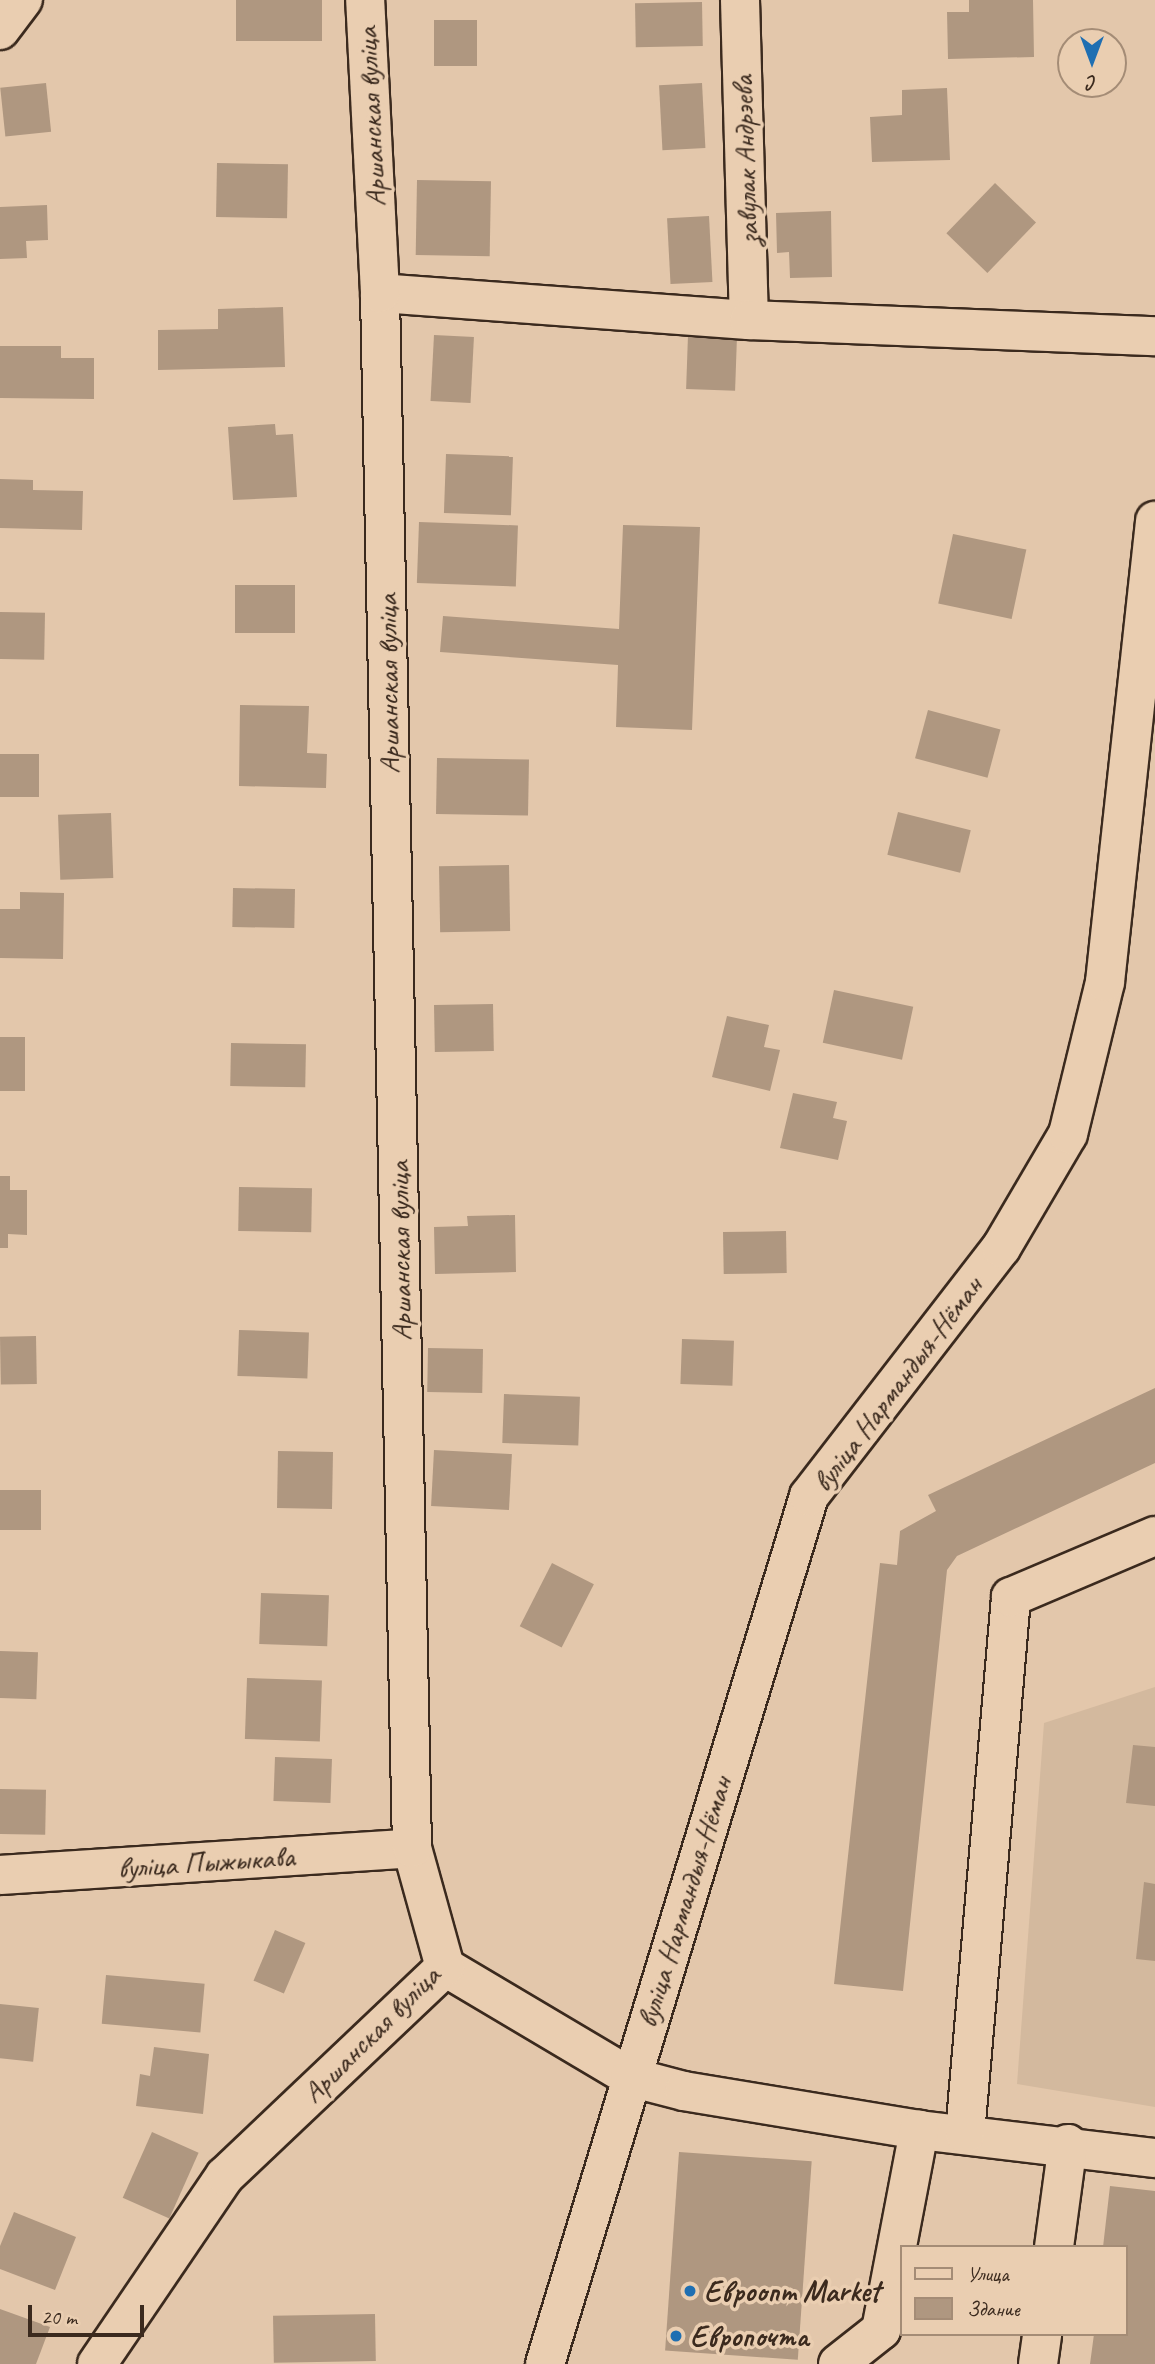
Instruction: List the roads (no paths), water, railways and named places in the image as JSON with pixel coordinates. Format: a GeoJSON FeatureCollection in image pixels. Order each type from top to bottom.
{"type":"FeatureCollection","features":[{"type":"Feature","properties":{"kind":"street"},"geometry":{"type":"LineString","coordinates":[[0,30],[23,0]]}},
{"type":"Feature","properties":{"kind":"street","name":"Аршанская вуліца"},"geometry":{"type":"LineString","coordinates":[[97,2364],[225,2176],[445,1967],[412,1848],[380,293],[365,0]]}},
{"type":"Feature","properties":{"kind":"street","name":"завулак Андрэева"},"geometry":{"type":"LineString","coordinates":[[740,0],[749,320]]}},
{"type":"Feature","properties":{"kind":"street"},"geometry":{"type":"LineString","coordinates":[[380,293],[749,320],[1155,336]]}},
{"type":"Feature","properties":{"kind":"street","name":"вуліца Нармандыя-Нёман"},"geometry":{"type":"LineString","coordinates":[[545,2364],[630,2077],[809,1496],[1000,1248],[1068,1134],[1105,982],[1155,521]]}},
{"type":"Feature","properties":{"kind":"street"},"geometry":{"type":"LineString","coordinates":[[965,2134],[1011,1597],[1155,1536]]}},
{"type":"Feature","properties":{"kind":"street","name":"вуліца Пыжыкава"},"geometry":{"type":"LineString","coordinates":[[0,1875],[412,1848]]}},
{"type":"Feature","properties":{"kind":"street"},"geometry":{"type":"LineString","coordinates":[[445,1967],[630,2077],[684,2091],[919,2130],[1068,2144],[1155,2158]]}},
{"type":"Feature","properties":{"kind":"street"},"geometry":{"type":"LineString","coordinates":[[838,2364],[881,2330],[919,2130]]}},
{"type":"Feature","properties":{"kind":"street"},"geometry":{"type":"LineString","coordinates":[[1054,2245],[1068,2144]]}},
{"type":"Feature","properties":{"kind":"street"},"geometry":{"type":"LineString","coordinates":[[1038,2364],[1042,2336]]}},
{"type":"Feature","properties":{"kind":"place","name":"Евроопт Market"},"geometry":{"type":"Point","coordinates":[690,2291]}},
{"type":"Feature","properties":{"kind":"place","name":"Европочта"},"geometry":{"type":"Point","coordinates":[676,2336]}}]}
